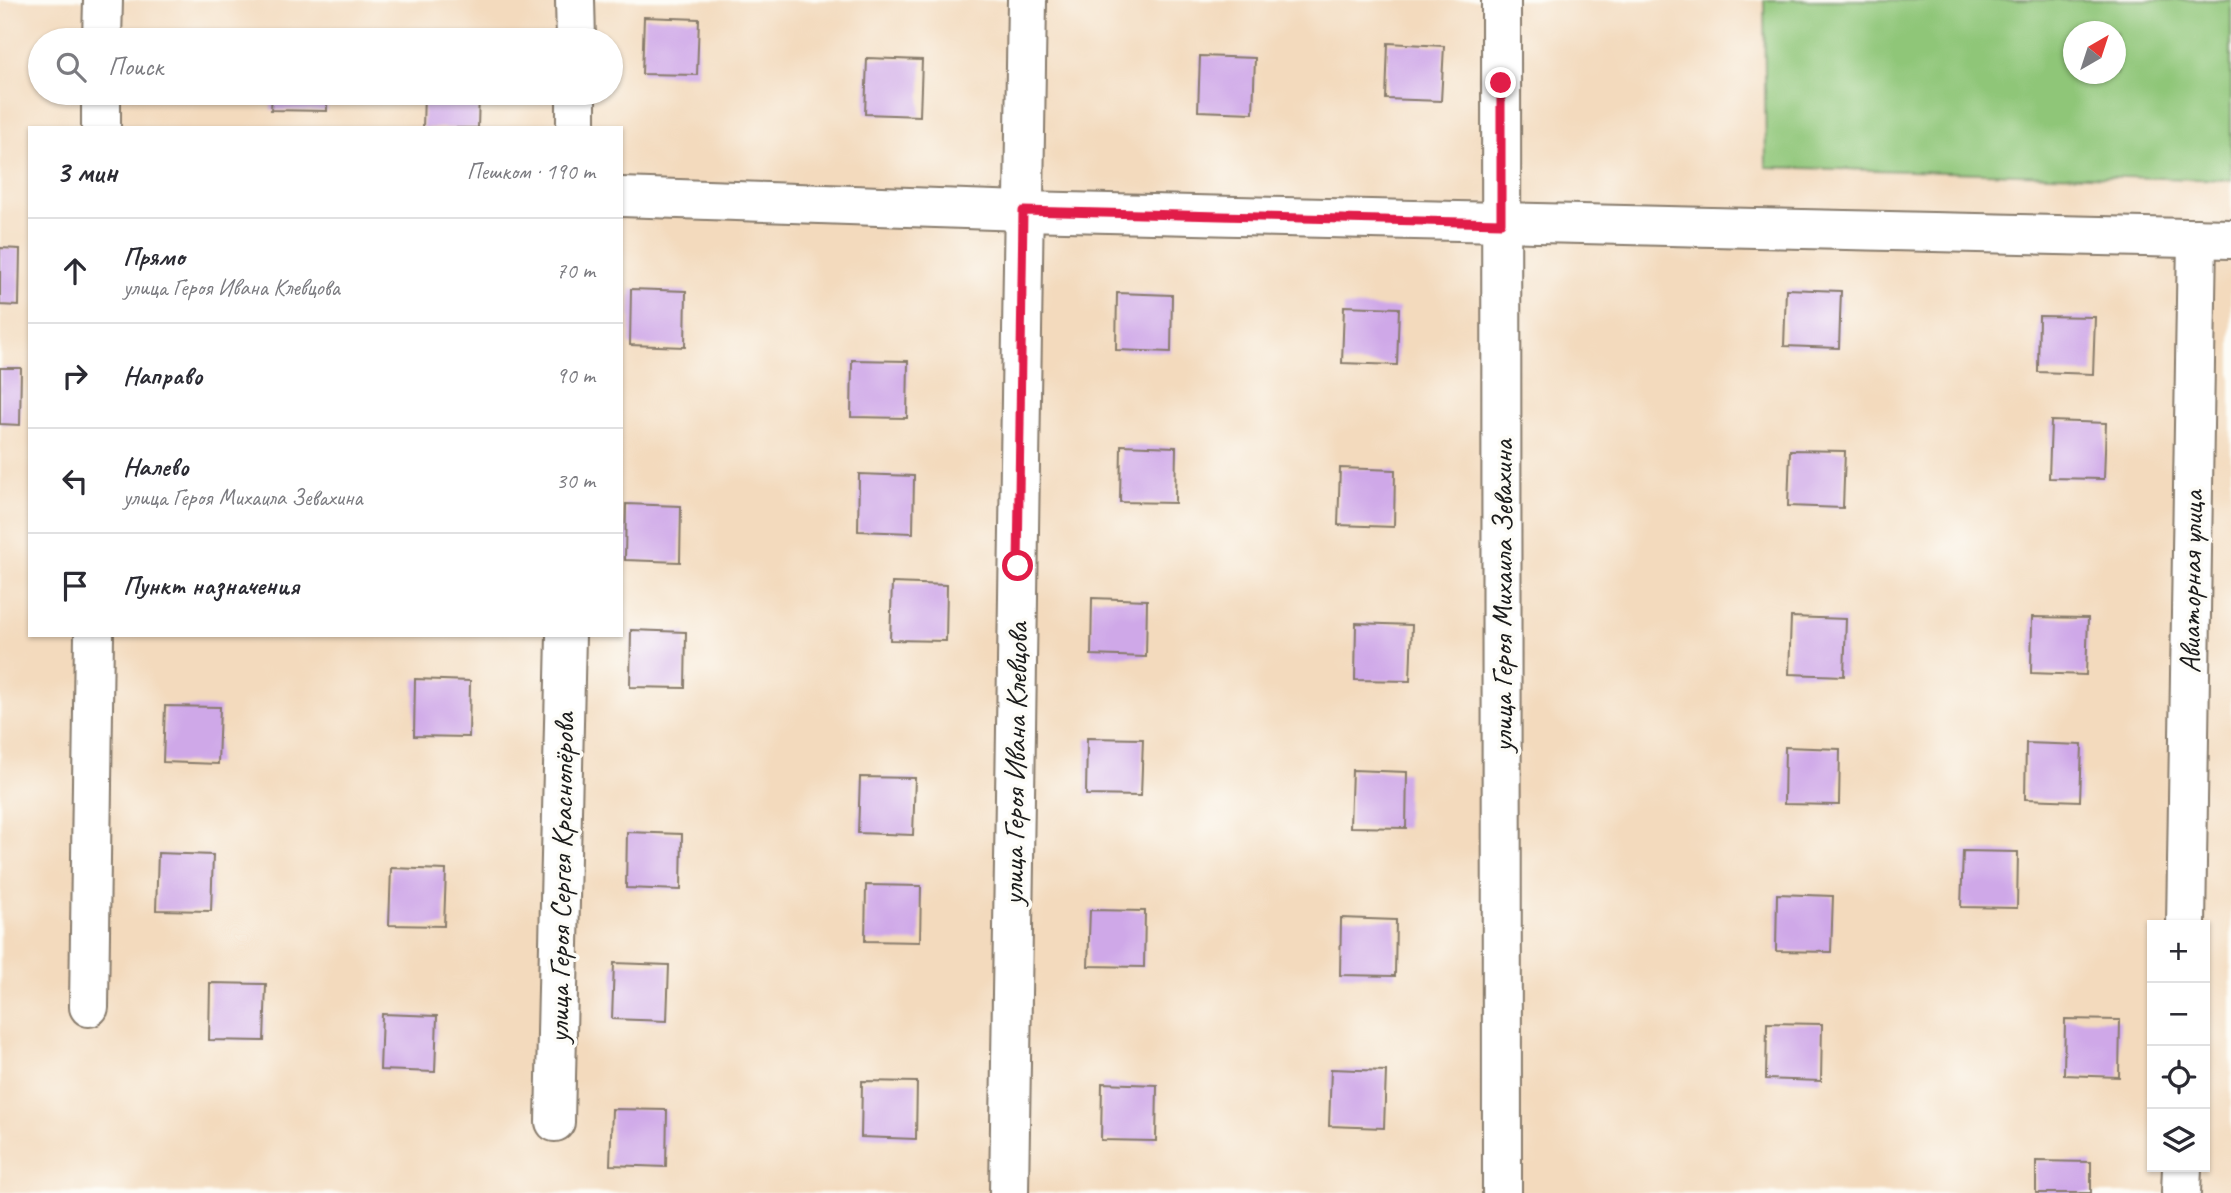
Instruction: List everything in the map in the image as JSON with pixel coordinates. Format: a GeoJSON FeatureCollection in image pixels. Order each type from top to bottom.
{"type":"FeatureCollection","features":[{"type":"Feature","properties":{"kind":"street"},"geometry":{"type":"LineString","coordinates":[[102,28],[103,0]]}},
{"type":"Feature","properties":{"kind":"street"},"geometry":{"type":"LineString","coordinates":[[575,0],[576,28]]}},
{"type":"Feature","properties":{"kind":"street","name":"улица Героя Ивана Клевцова"},"geometry":{"type":"LineString","coordinates":[[1009,1193],[1027,0]]}},
{"type":"Feature","properties":{"kind":"street","name":"улица Героя Михаила Зевахина"},"geometry":{"type":"LineString","coordinates":[[1501,0],[1502,1193]]}},
{"type":"Feature","properties":{"kind":"street"},"geometry":{"type":"LineString","coordinates":[[101,126],[102,105]]}},
{"type":"Feature","properties":{"kind":"street"},"geometry":{"type":"LineString","coordinates":[[576,105],[576,126]]}},
{"type":"Feature","properties":{"kind":"street"},"geometry":{"type":"LineString","coordinates":[[623,197],[1023,211],[2214,239]]}},
{"type":"Feature","properties":{"kind":"street","name":"Авиаторная улица"},"geometry":{"type":"LineString","coordinates":[[2186,920],[2214,239]]}},
{"type":"Feature","properties":{"kind":"street"},"geometry":{"type":"LineString","coordinates":[[89,1007],[94,637]]}},
{"type":"Feature","properties":{"kind":"street","name":"улица Героя Сергея Краснопёрова"},"geometry":{"type":"LineString","coordinates":[[555,1122],[566,637]]}},
{"type":"Feature","properties":{"kind":"street"},"geometry":{"type":"LineString","coordinates":[[2181,1193],[2182,1172]]}},
{"type":"Feature","properties":{"kind":"green space"},"geometry":{"type":"Polygon","coordinates":[[[1764,0],[2231,0],[2231,180],[1766,167],[1764,0]]]}},
{"type":"Feature","properties":{"kind":"building"},"geometry":{"type":"Polygon","coordinates":[[[644,17],[699,19],[697,75],[642,74],[644,17]]]}},
{"type":"Feature","properties":{"kind":"building"},"geometry":{"type":"Polygon","coordinates":[[[1388,43],[1444,46],[1441,101],[1386,99],[1388,43]]]}},
{"type":"Feature","properties":{"kind":"building"},"geometry":{"type":"Polygon","coordinates":[[[1200,56],[1255,58],[1253,113],[1198,111],[1200,56]]]}},
{"type":"Feature","properties":{"kind":"building"},"geometry":{"type":"Polygon","coordinates":[[[867,58],[922,60],[920,116],[865,114],[867,58]]]}},
{"type":"Feature","properties":{"kind":"building"},"geometry":{"type":"Polygon","coordinates":[[[271,105],[327,105],[327,111],[271,110],[271,105]]]}},
{"type":"Feature","properties":{"kind":"building"},"geometry":{"type":"Polygon","coordinates":[[[424,105],[479,105],[478,126],[423,126],[424,105]]]}},
{"type":"Feature","properties":{"kind":"building"},"geometry":{"type":"Polygon","coordinates":[[[0,248],[20,249],[19,306],[0,305],[0,248]]]}},
{"type":"Feature","properties":{"kind":"building"},"geometry":{"type":"Polygon","coordinates":[[[631,289],[686,291],[685,347],[630,345],[631,289]]]}},
{"type":"Feature","properties":{"kind":"building"},"geometry":{"type":"Polygon","coordinates":[[[1786,289],[1841,291],[1839,348],[1784,346],[1786,289]]]}},
{"type":"Feature","properties":{"kind":"building"},"geometry":{"type":"Polygon","coordinates":[[[1117,293],[1172,295],[1171,352],[1116,350],[1117,293]]]}},
{"type":"Feature","properties":{"kind":"building"},"geometry":{"type":"Polygon","coordinates":[[[1344,306],[1399,308],[1397,365],[1342,363],[1344,306]]]}},
{"type":"Feature","properties":{"kind":"building"},"geometry":{"type":"Polygon","coordinates":[[[2039,316],[2095,317],[2093,374],[2038,372],[2039,316]]]}},
{"type":"Feature","properties":{"kind":"building"},"geometry":{"type":"Polygon","coordinates":[[[852,360],[908,361],[907,418],[851,417],[852,360]]]}},
{"type":"Feature","properties":{"kind":"building"},"geometry":{"type":"Polygon","coordinates":[[[0,368],[21,368],[20,425],[0,424],[0,368]]]}},
{"type":"Feature","properties":{"kind":"building"},"geometry":{"type":"Polygon","coordinates":[[[2051,421],[2106,423],[2104,479],[2049,478],[2051,421]]]}},
{"type":"Feature","properties":{"kind":"building"},"geometry":{"type":"Polygon","coordinates":[[[1121,445],[1176,447],[1175,503],[1120,502],[1121,445]]]}},
{"type":"Feature","properties":{"kind":"building"},"geometry":{"type":"Polygon","coordinates":[[[1790,450],[1845,451],[1843,508],[1788,506],[1790,450]]]}},
{"type":"Feature","properties":{"kind":"building"},"geometry":{"type":"Polygon","coordinates":[[[1340,468],[1395,470],[1394,527],[1338,525],[1340,468]]]}},
{"type":"Feature","properties":{"kind":"building"},"geometry":{"type":"Polygon","coordinates":[[[859,474],[914,476],[913,533],[858,531],[859,474]]]}},
{"type":"Feature","properties":{"kind":"building"},"geometry":{"type":"Polygon","coordinates":[[[626,504],[681,506],[680,562],[625,560],[626,504]]]}},
{"type":"Feature","properties":{"kind":"building"},"geometry":{"type":"Polygon","coordinates":[[[892,583],[947,585],[946,641],[890,640],[892,583]]]}},
{"type":"Feature","properties":{"kind":"building"},"geometry":{"type":"Polygon","coordinates":[[[1092,598],[1147,600],[1146,657],[1091,655],[1092,598]]]}},
{"type":"Feature","properties":{"kind":"building"},"geometry":{"type":"Polygon","coordinates":[[[1791,617],[1846,619],[1844,676],[1789,674],[1791,617]]]}},
{"type":"Feature","properties":{"kind":"building"},"geometry":{"type":"Polygon","coordinates":[[[2032,617],[2088,618],[2086,675],[2031,673],[2032,617]]]}},
{"type":"Feature","properties":{"kind":"building"},"geometry":{"type":"Polygon","coordinates":[[[1356,623],[1412,625],[1410,681],[1355,680],[1356,623]]]}},
{"type":"Feature","properties":{"kind":"building"},"geometry":{"type":"Polygon","coordinates":[[[631,630],[686,632],[685,688],[630,687],[631,630]]]}},
{"type":"Feature","properties":{"kind":"building"},"geometry":{"type":"Polygon","coordinates":[[[415,679],[470,681],[469,737],[414,736],[415,679]]]}},
{"type":"Feature","properties":{"kind":"building"},"geometry":{"type":"Polygon","coordinates":[[[165,706],[220,707],[218,764],[163,762],[165,706]]]}},
{"type":"Feature","properties":{"kind":"building"},"geometry":{"type":"Polygon","coordinates":[[[1087,738],[1143,739],[1141,796],[1086,795],[1087,738]]]}},
{"type":"Feature","properties":{"kind":"building"},"geometry":{"type":"Polygon","coordinates":[[[2026,743],[2082,745],[2080,801],[2025,799],[2026,743]]]}},
{"type":"Feature","properties":{"kind":"building"},"geometry":{"type":"Polygon","coordinates":[[[1785,747],[1840,749],[1839,805],[1784,804],[1785,747]]]}},
{"type":"Feature","properties":{"kind":"building"},"geometry":{"type":"Polygon","coordinates":[[[1352,770],[1407,772],[1406,828],[1350,827],[1352,770]]]}},
{"type":"Feature","properties":{"kind":"building"},"geometry":{"type":"Polygon","coordinates":[[[860,777],[915,778],[913,835],[858,833],[860,777]]]}},
{"type":"Feature","properties":{"kind":"building"},"geometry":{"type":"Polygon","coordinates":[[[627,832],[682,834],[681,890],[626,888],[627,832]]]}},
{"type":"Feature","properties":{"kind":"building"},"geometry":{"type":"Polygon","coordinates":[[[1963,851],[2018,852],[2017,908],[1961,907],[1963,851]]]}},
{"type":"Feature","properties":{"kind":"building"},"geometry":{"type":"Polygon","coordinates":[[[158,853],[213,855],[211,911],[156,910],[158,853]]]}},
{"type":"Feature","properties":{"kind":"building"},"geometry":{"type":"Polygon","coordinates":[[[391,868],[446,870],[444,926],[389,925],[391,868]]]}},
{"type":"Feature","properties":{"kind":"building"},"geometry":{"type":"Polygon","coordinates":[[[866,885],[921,886],[920,942],[865,941],[866,885]]]}},
{"type":"Feature","properties":{"kind":"building"},"geometry":{"type":"Polygon","coordinates":[[[1777,894],[1833,896],[1831,952],[1776,951],[1777,894]]]}},
{"type":"Feature","properties":{"kind":"building"},"geometry":{"type":"Polygon","coordinates":[[[1090,910],[1145,911],[1144,967],[1088,966],[1090,910]]]}},
{"type":"Feature","properties":{"kind":"building"},"geometry":{"type":"Polygon","coordinates":[[[1341,918],[1396,920],[1395,976],[1340,975],[1341,918]]]}},
{"type":"Feature","properties":{"kind":"building"},"geometry":{"type":"Polygon","coordinates":[[[614,963],[669,965],[667,1021],[612,1019],[614,963]]]}},
{"type":"Feature","properties":{"kind":"building"},"geometry":{"type":"Polygon","coordinates":[[[210,983],[266,984],[264,1041],[209,1040],[210,983]]]}},
{"type":"Feature","properties":{"kind":"building"},"geometry":{"type":"Polygon","coordinates":[[[382,1014],[437,1016],[435,1072],[380,1070],[382,1014]]]}},
{"type":"Feature","properties":{"kind":"building"},"geometry":{"type":"Polygon","coordinates":[[[2065,1019],[2120,1020],[2119,1077],[2064,1075],[2065,1019]]]}},
{"type":"Feature","properties":{"kind":"building"},"geometry":{"type":"Polygon","coordinates":[[[1767,1023],[1822,1024],[1821,1081],[1766,1079],[1767,1023]]]}},
{"type":"Feature","properties":{"kind":"building"},"geometry":{"type":"Polygon","coordinates":[[[1331,1069],[1386,1071],[1384,1128],[1329,1126],[1331,1069]]]}},
{"type":"Feature","properties":{"kind":"building"},"geometry":{"type":"Polygon","coordinates":[[[862,1081],[917,1082],[916,1139],[861,1137],[862,1081]]]}},
{"type":"Feature","properties":{"kind":"building"},"geometry":{"type":"Polygon","coordinates":[[[1102,1083],[1157,1085],[1156,1141],[1101,1140],[1102,1083]]]}},
{"type":"Feature","properties":{"kind":"building"},"geometry":{"type":"Polygon","coordinates":[[[612,1109],[667,1110],[666,1167],[610,1165],[612,1109]]]}},
{"type":"Feature","properties":{"kind":"building"},"geometry":{"type":"Polygon","coordinates":[[[2036,1161],[2091,1162],[2091,1193],[2036,1193],[2036,1161]]]}},
{"type":"Feature","properties":{"kind":"route"},"geometry":{"type":"LineString","coordinates":[[1018,566],[1023,211],[1501,223],[1501,83]]}}]}
